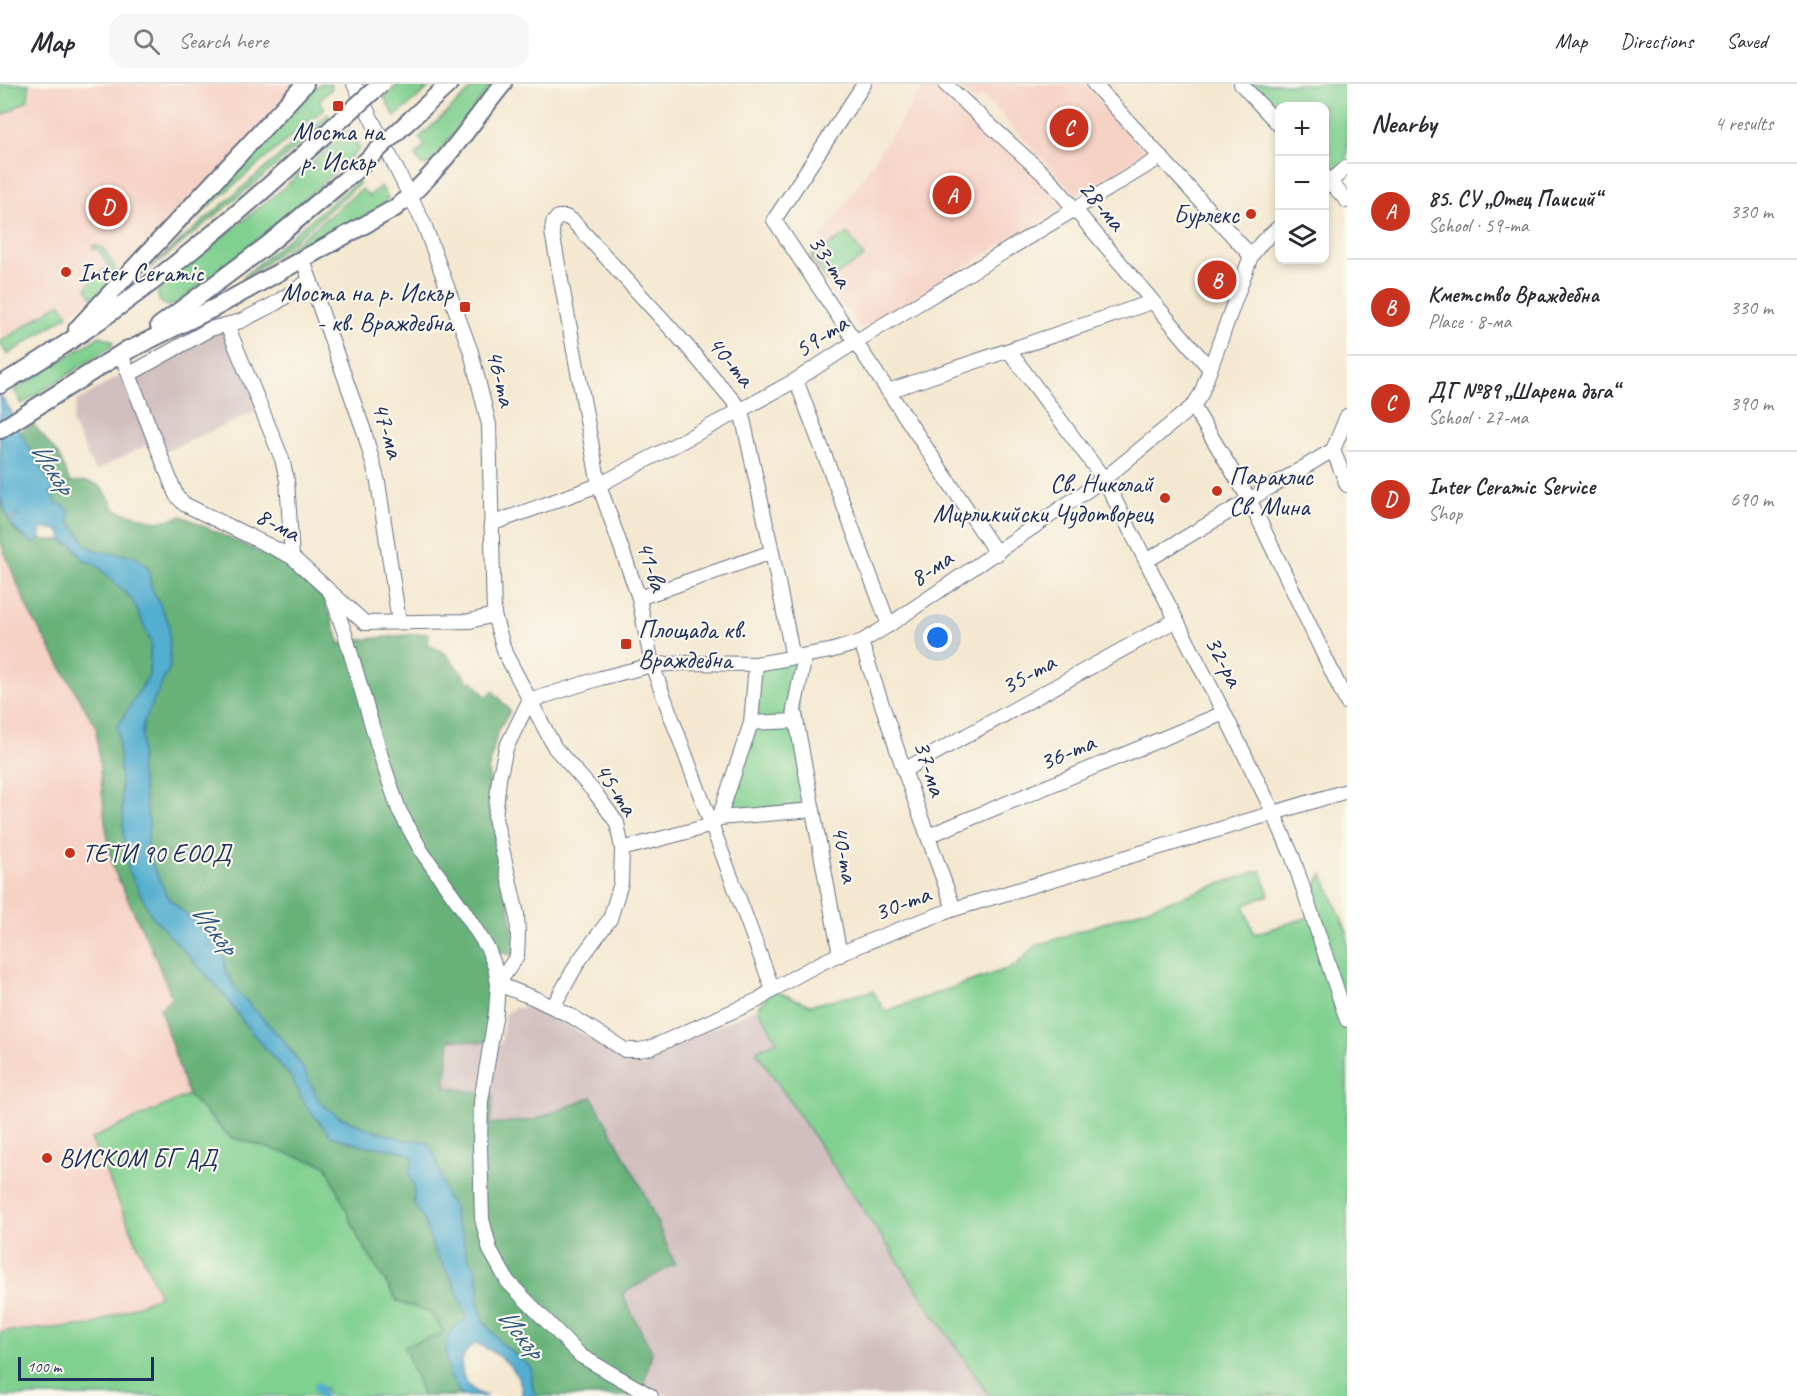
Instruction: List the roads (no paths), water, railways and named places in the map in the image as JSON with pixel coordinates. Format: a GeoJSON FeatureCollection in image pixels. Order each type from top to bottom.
{"type":"FeatureCollection","features":[{"type":"Feature","properties":{"kind":"main road"},"geometry":{"type":"LineString","coordinates":[[57,350],[305,84]]}},
{"type":"Feature","properties":{"kind":"main road"},"geometry":{"type":"LineString","coordinates":[[0,385],[105,318],[210,238],[279,179],[381,84]]}},
{"type":"Feature","properties":{"kind":"main road"},"geometry":{"type":"LineString","coordinates":[[0,430],[121,354],[266,246],[354,172],[449,84]]}},
{"type":"Feature","properties":{"kind":"main road"},"geometry":{"type":"LineString","coordinates":[[121,354],[303,260],[385,214],[410,196],[439,164],[503,84]]}},
{"type":"Feature","properties":{"kind":"street","name":"46-та"},"geometry":{"type":"LineString","coordinates":[[354,84],[424,224],[471,352],[489,425],[494,615],[505,653],[529,701]]}},
{"type":"Feature","properties":{"kind":"street","name":"33-та"},"geometry":{"type":"LineString","coordinates":[[864,84],[774,220],[997,554]]}},
{"type":"Feature","properties":{"kind":"street","name":"28-ма"},"geometry":{"type":"LineString","coordinates":[[945,84],[1050,180],[1210,369]]}},
{"type":"Feature","properties":{"kind":"street"},"geometry":{"type":"LineString","coordinates":[[1094,84],[1251,256]]}},
{"type":"Feature","properties":{"kind":"street"},"geometry":{"type":"LineString","coordinates":[[1241,84],[1275,121]]}},
{"type":"Feature","properties":{"kind":"street","name":"59-та"},"geometry":{"type":"LineString","coordinates":[[491,524],[599,485],[796,380],[1074,208],[1161,157]]}},
{"type":"Feature","properties":{"kind":"street"},"geometry":{"type":"LineString","coordinates":[[1329,179],[1347,167]]}},
{"type":"Feature","properties":{"kind":"street"},"geometry":{"type":"LineString","coordinates":[[1329,184],[1347,201]]}},
{"type":"Feature","properties":{"kind":"street","name":"40-та"},"geometry":{"type":"LineString","coordinates":[[558,217],[566,217],[573,221],[686,345],[741,410],[772,552],[799,657],[794,709],[840,955]]}},
{"type":"Feature","properties":{"kind":"street","name":"41-ва"},"geometry":{"type":"LineString","coordinates":[[558,217],[553,223],[552,232],[599,485],[639,598],[652,665],[715,821],[773,990]]}},
{"type":"Feature","properties":{"kind":"street","name":"8-ма"},"geometry":{"type":"LineString","coordinates":[[529,701],[601,678],[652,665],[756,664],[799,657],[861,642],[889,625],[997,554],[1104,479],[1193,406],[1201,394],[1251,256],[1275,230]]}},
{"type":"Feature","properties":{"kind":"street","name":"47-ма"},"geometry":{"type":"LineString","coordinates":[[303,260],[364,431],[378,482],[399,622]]}},
{"type":"Feature","properties":{"kind":"street"},"geometry":{"type":"LineString","coordinates":[[130,374],[210,329],[241,321],[276,303],[310,280]]}},
{"type":"Feature","properties":{"kind":"street"},"geometry":{"type":"LineString","coordinates":[[888,391],[1152,302]]}},
{"type":"Feature","properties":{"kind":"street"},"geometry":{"type":"LineString","coordinates":[[227,325],[282,459],[288,480],[292,557]]}},
{"type":"Feature","properties":{"kind":"street","name":"32-ра"},"geometry":{"type":"LineString","coordinates":[[1009,351],[1104,479],[1224,713],[1275,814],[1293,858],[1347,1020]]}},
{"type":"Feature","properties":{"kind":"street","name":"8-ма"},"geometry":{"type":"LineString","coordinates":[[121,354],[176,495],[184,504],[292,557],[365,623]]}},
{"type":"Feature","properties":{"kind":"street"},"geometry":{"type":"LineString","coordinates":[[796,380],[889,625]]}},
{"type":"Feature","properties":{"kind":"street"},"geometry":{"type":"LineString","coordinates":[[1193,406],[1249,498],[1347,703]]}},
{"type":"Feature","properties":{"kind":"street"},"geometry":{"type":"LineString","coordinates":[[1146,561],[1333,450],[1347,416]]}},
{"type":"Feature","properties":{"kind":"street"},"geometry":{"type":"LineString","coordinates":[[1333,450],[1347,485]]}},
{"type":"Feature","properties":{"kind":"street"},"geometry":{"type":"LineString","coordinates":[[639,598],[772,552]]}},
{"type":"Feature","properties":{"kind":"street"},"geometry":{"type":"LineString","coordinates":[[331,593],[399,810],[422,852],[488,950],[495,967],[498,984],[496,1012],[481,1101],[480,1145],[482,1219],[490,1250],[508,1282],[581,1356],[651,1396]]}},
{"type":"Feature","properties":{"kind":"street"},"geometry":{"type":"LineString","coordinates":[[345,634],[365,623],[470,621],[494,615]]}},
{"type":"Feature","properties":{"kind":"street","name":"35-та"},"geometry":{"type":"LineString","coordinates":[[904,770],[1176,620]]}},
{"type":"Feature","properties":{"kind":"street","name":"37-ма"},"geometry":{"type":"LineString","coordinates":[[861,642],[954,909]]}},
{"type":"Feature","properties":{"kind":"street"},"geometry":{"type":"LineString","coordinates":[[715,821],[751,723],[756,664]]}},
{"type":"Feature","properties":{"kind":"street"},"geometry":{"type":"LineString","coordinates":[[498,984],[518,956],[518,914],[495,818],[499,778],[506,748],[529,701]]}},
{"type":"Feature","properties":{"kind":"street","name":"45-та"},"geometry":{"type":"LineString","coordinates":[[529,701],[555,748],[596,794],[617,823],[622,849],[621,883],[609,919],[578,962],[553,1008]]}},
{"type":"Feature","properties":{"kind":"street","name":"36-та"},"geometry":{"type":"LineString","coordinates":[[928,836],[1224,713]]}},
{"type":"Feature","properties":{"kind":"street"},"geometry":{"type":"LineString","coordinates":[[751,723],[796,721]]}},
{"type":"Feature","properties":{"kind":"street","name":"30-та"},"geometry":{"type":"LineString","coordinates":[[498,984],[553,1008],[625,1050],[650,1048],[758,1000],[840,955],[954,909],[1347,791]]}},
{"type":"Feature","properties":{"kind":"street"},"geometry":{"type":"LineString","coordinates":[[622,849],[705,827],[715,821],[812,810]]}},
{"type":"Feature","properties":{"kind":"water"},"geometry":{"type":"Polygon","coordinates":[[[0,395],[54,490],[50,493],[56,504],[63,505],[70,512],[68,521],[85,544],[97,551],[136,557],[148,568],[151,586],[169,624],[170,666],[143,724],[140,768],[149,825],[146,851],[167,896],[223,950],[226,971],[237,991],[282,1039],[301,1065],[320,1102],[338,1116],[358,1125],[404,1140],[426,1141],[434,1152],[447,1199],[454,1206],[455,1223],[463,1234],[466,1254],[475,1267],[480,1292],[477,1298],[484,1321],[500,1342],[531,1368],[533,1390],[537,1396],[522,1396],[518,1378],[508,1363],[476,1343],[468,1349],[464,1356],[462,1373],[471,1387],[487,1396],[463,1396],[453,1381],[447,1364],[446,1345],[452,1329],[468,1318],[451,1278],[434,1250],[424,1220],[414,1204],[414,1185],[409,1174],[414,1157],[398,1150],[360,1145],[331,1136],[307,1107],[291,1077],[252,1033],[221,991],[152,916],[129,871],[124,839],[118,726],[149,675],[151,642],[132,599],[95,564],[85,561],[72,544],[67,544],[59,530],[44,528],[40,532],[41,538],[33,544],[18,532],[10,521],[18,515],[8,519],[0,496],[0,395]]]}},
{"type":"Feature","properties":{"kind":"waterway"},"geometry":{"type":"LineString","coordinates":[[318,1387],[322,1396]]}},
{"type":"Feature","properties":{"kind":"place","name":"Моста на р. Искър"},"geometry":{"type":"Point","coordinates":[338,106]}},
{"type":"Feature","properties":{"kind":"place","name":"ДГ №89 „Шарена дъга“"},"geometry":{"type":"Point","coordinates":[1069,128]}},
{"type":"Feature","properties":{"kind":"place","name":"85. СУ „Отец Паисий“"},"geometry":{"type":"Point","coordinates":[952,195]}},
{"type":"Feature","properties":{"kind":"place","name":"Inter Ceramic Service"},"geometry":{"type":"Point","coordinates":[108,207]}},
{"type":"Feature","properties":{"kind":"place","name":"Бурлекс"},"geometry":{"type":"Point","coordinates":[1251,214]}},
{"type":"Feature","properties":{"kind":"place","name":"Inter Ceramic"},"geometry":{"type":"Point","coordinates":[66,272]}},
{"type":"Feature","properties":{"kind":"place","name":"Кметство Враждебна"},"geometry":{"type":"Point","coordinates":[1217,280]}},
{"type":"Feature","properties":{"kind":"place","name":"Моста на р. Искър - кв. Враждебна"},"geometry":{"type":"Point","coordinates":[465,307]}},
{"type":"Feature","properties":{"kind":"place","name":"Параклис Св. Мина"},"geometry":{"type":"Point","coordinates":[1217,491]}},
{"type":"Feature","properties":{"kind":"place","name":"Св. Николай Мирликийски Чудотворец"},"geometry":{"type":"Point","coordinates":[1165,498]}},
{"type":"Feature","properties":{"kind":"place","name":"Площада кв. Враждебна"},"geometry":{"type":"Point","coordinates":[626,644]}},
{"type":"Feature","properties":{"kind":"place","name":"ТЕТИ 90 ЕООД"},"geometry":{"type":"Point","coordinates":[70,853]}},
{"type":"Feature","properties":{"kind":"place","name":"ВИСКОМ БГ АД"},"geometry":{"type":"Point","coordinates":[47,1158]}},
{"type":"Feature","properties":{"kind":"water label","name":"Искър"},"geometry":{"type":"Point","coordinates":[53,468]}},
{"type":"Feature","properties":{"kind":"water label","name":"Искър"},"geometry":{"type":"Point","coordinates":[215,929]}},
{"type":"Feature","properties":{"kind":"water label","name":"Искър"},"geometry":{"type":"Point","coordinates":[521,1333]}}]}
